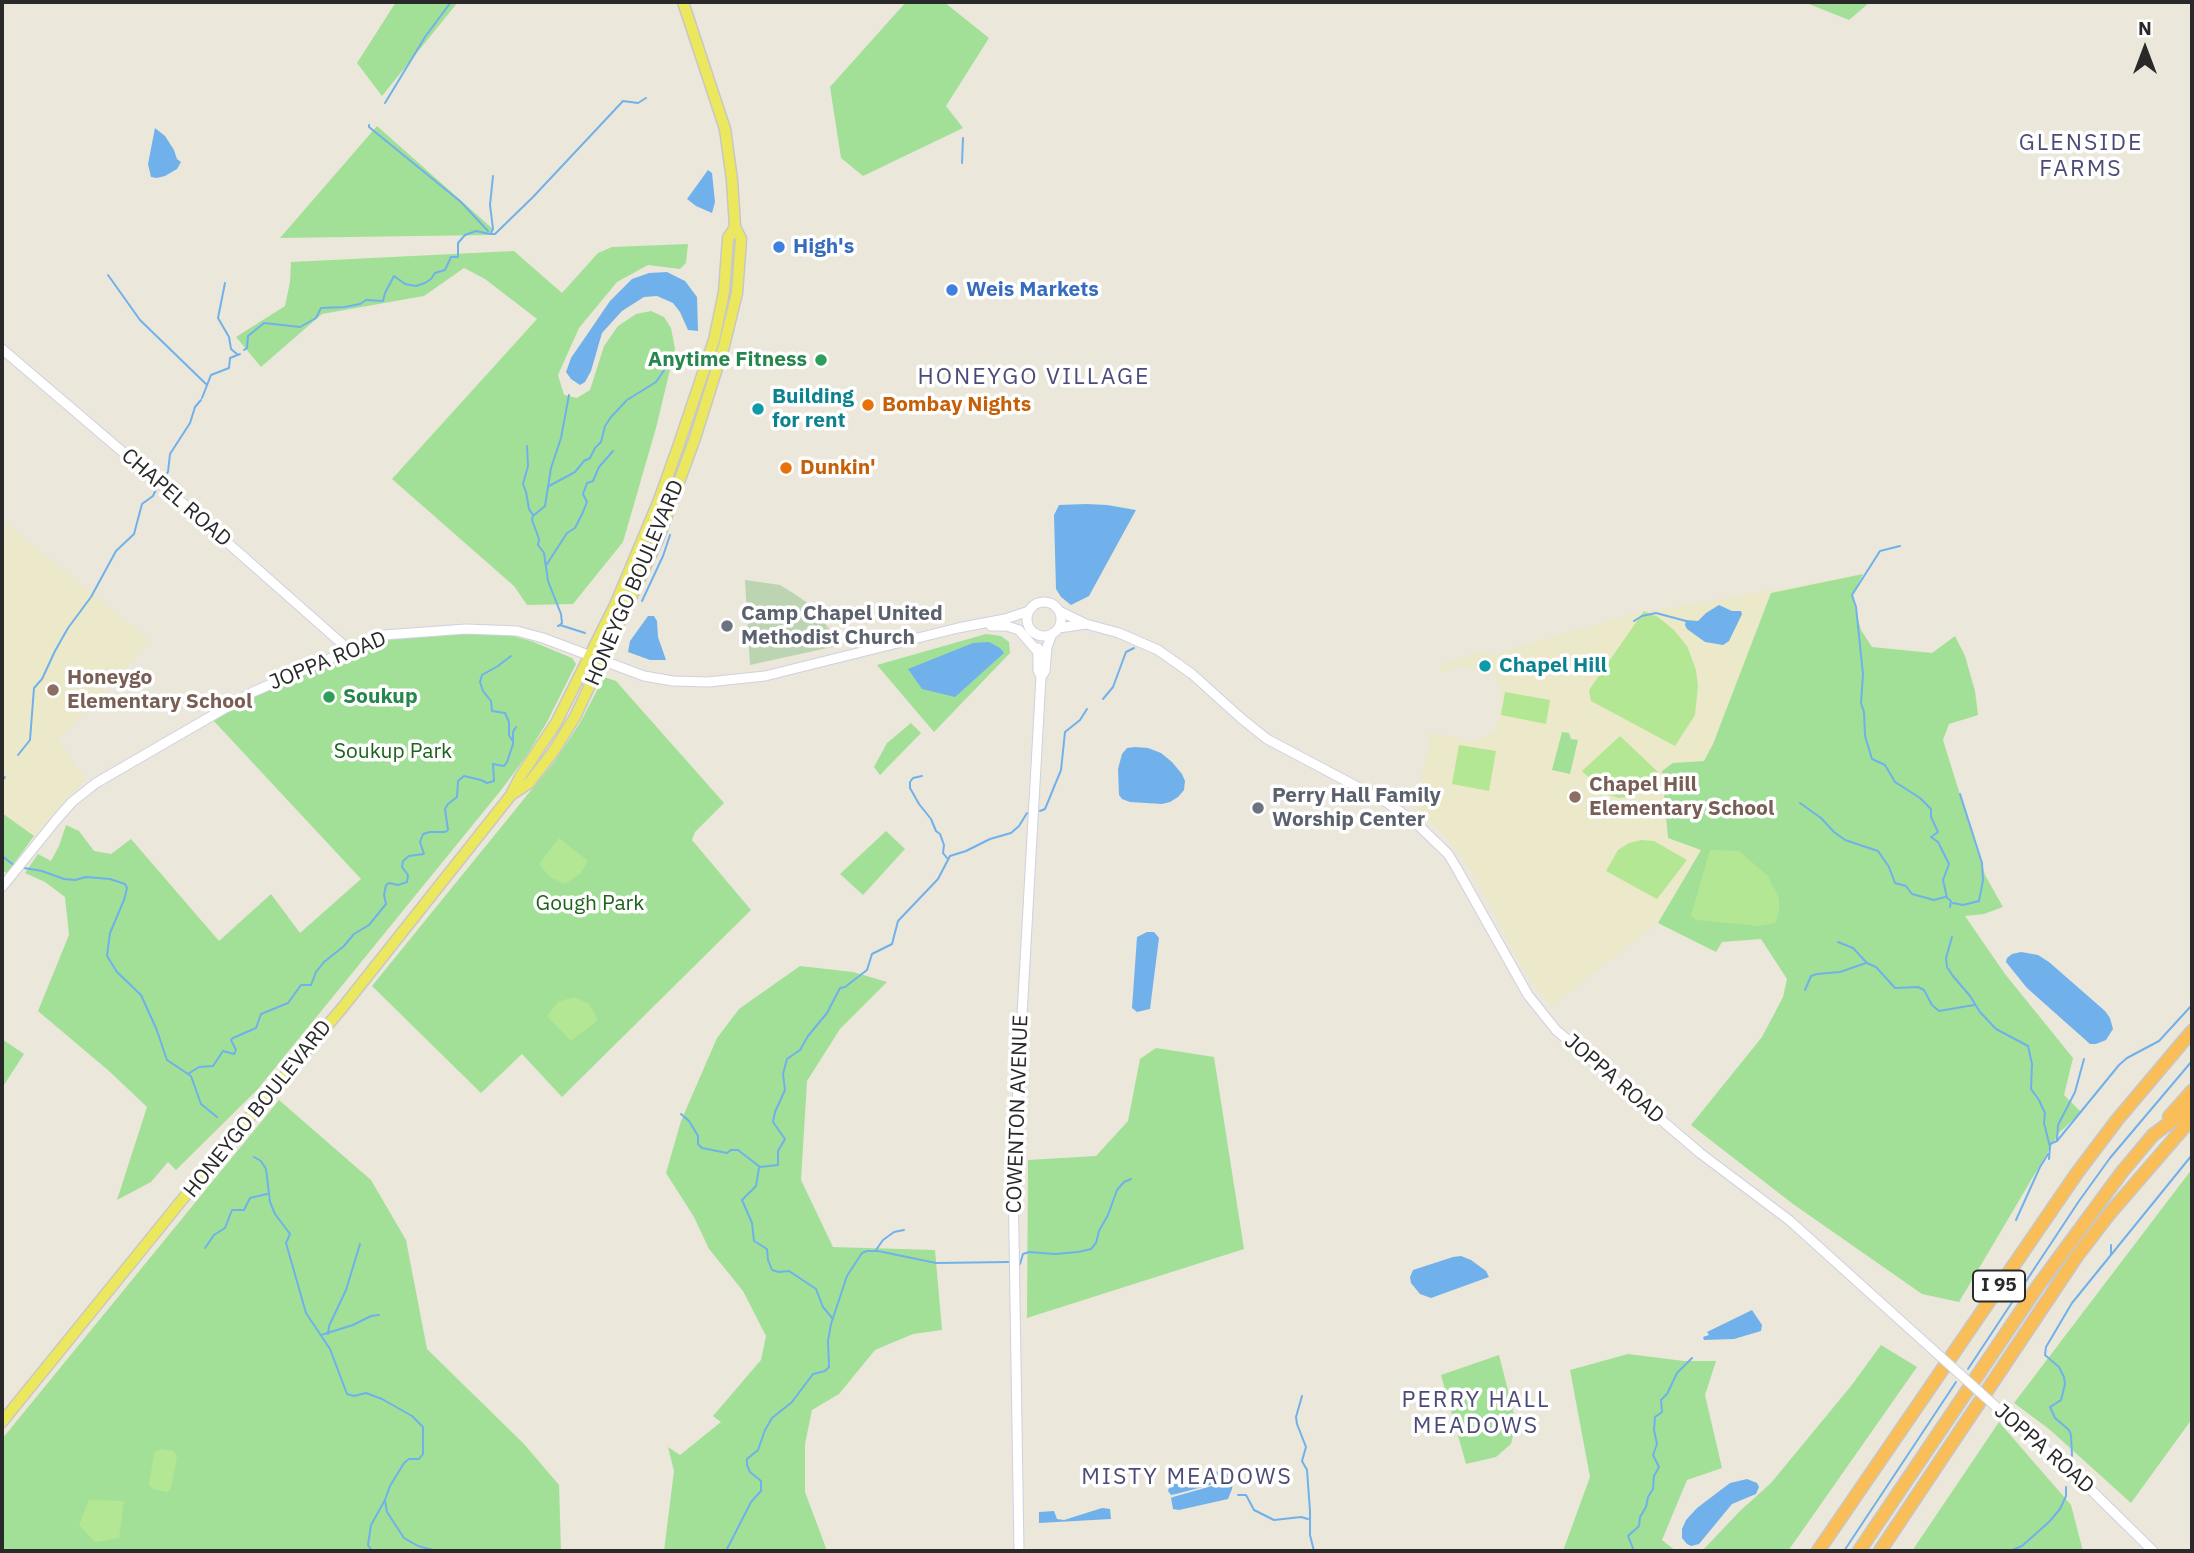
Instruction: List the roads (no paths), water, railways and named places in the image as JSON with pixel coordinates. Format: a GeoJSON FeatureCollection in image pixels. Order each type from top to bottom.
{"type":"FeatureCollection","features":[{"type":"Feature","properties":{"kind":"highway","name":"I 95"},"geometry":{"type":"LineString","coordinates":[[1818,1551],[2077,1173],[2126,1109],[2192,1031]]}},
{"type":"Feature","properties":{"kind":"highway"},"geometry":{"type":"LineString","coordinates":[[1859,1551],[2038,1286],[2122,1172],[2192,1091]]}},
{"type":"Feature","properties":{"kind":"highway"},"geometry":{"type":"LineString","coordinates":[[2153,1135],[2192,1106]]}},
{"type":"Feature","properties":{"kind":"highway","name":"I 95"},"geometry":{"type":"LineString","coordinates":[[1880,1551],[2077,1256],[2192,1118]]}},
{"type":"Feature","properties":{"kind":"main road","name":"HONEYGO BOULEVARD"},"geometry":{"type":"LineString","coordinates":[[511,795],[530,783],[553,752],[575,717],[602,661],[673,503],[724,346],[737,293],[741,239],[735,228],[732,180],[724,129],[683,2]]}},
{"type":"Feature","properties":{"kind":"main road","name":"HONEYGO BOULEVARD"},"geometry":{"type":"LineString","coordinates":[[2,1422],[233,1137],[343,1007],[511,795],[563,712],[640,547],[678,447],[714,340],[724,292],[728,238],[735,228]]}},
{"type":"Feature","properties":{"kind":"street","name":"CHAPEL ROAD"},"geometry":{"type":"LineString","coordinates":[[2,349],[348,649]]}},
{"type":"Feature","properties":{"kind":"street","name":"JOPPA ROAD"},"geometry":{"type":"LineString","coordinates":[[2,887],[72,802],[96,783],[244,697],[373,638],[398,633],[489,628],[527,634],[635,673],[662,680],[696,682],[732,680],[789,670],[970,625],[1005,619],[1029,611],[1036,604],[1054,604],[1059,611],[1086,624],[1119,633],[1157,650],[1192,674],[1268,739],[1386,802],[1415,822],[1448,854],[1457,867],[1528,995],[1556,1030],[1700,1153],[1789,1220],[2084,1483],[2153,1551]]}},
{"type":"Feature","properties":{"kind":"street"},"geometry":{"type":"LineString","coordinates":[[1028,626],[1029,611]]}},
{"type":"Feature","properties":{"kind":"street"},"geometry":{"type":"LineString","coordinates":[[1056,631],[1062,620],[1059,611]]}},
{"type":"Feature","properties":{"kind":"street","name":"JOPPA ROAD"},"geometry":{"type":"LineString","coordinates":[[1005,619],[1028,626],[1041,636],[1086,624]]}},
{"type":"Feature","properties":{"kind":"street"},"geometry":{"type":"LineString","coordinates":[[970,625],[974,629],[997,626],[1014,628],[1024,634],[1038,652]]}},
{"type":"Feature","properties":{"kind":"street","name":"COWENTON AVENUE"},"geometry":{"type":"LineString","coordinates":[[1041,677],[1045,671],[1047,647],[1056,631]]}},
{"type":"Feature","properties":{"kind":"street","name":"COWENTON AVENUE"},"geometry":{"type":"LineString","coordinates":[[1019,1551],[1013,1175],[1041,677],[1038,670],[1036,634]]}},
{"type":"Feature","properties":{"kind":"water"},"geometry":{"type":"Polygon","coordinates":[[[155,128],[165,136],[181,162],[177,169],[157,178],[151,177],[148,164],[155,128]]]}},
{"type":"Feature","properties":{"kind":"water"},"geometry":{"type":"Polygon","coordinates":[[[708,170],[712,173],[715,202],[712,213],[687,199],[708,170]]]}},
{"type":"Feature","properties":{"kind":"water"},"geometry":{"type":"Polygon","coordinates":[[[667,272],[685,281],[697,297],[698,331],[688,330],[673,303],[657,296],[644,297],[622,311],[602,333],[585,382],[580,385],[571,379],[566,372],[571,358],[610,301],[632,279],[649,273],[667,272]]]}},
{"type":"Feature","properties":{"kind":"water"},"geometry":{"type":"Polygon","coordinates":[[[1086,504],[1136,510],[1089,596],[1071,605],[1056,589],[1054,515],[1059,505],[1086,504]]]}},
{"type":"Feature","properties":{"kind":"water"},"geometry":{"type":"Polygon","coordinates":[[[1719,605],[1732,611],[1741,611],[1742,614],[1729,641],[1723,645],[1705,642],[1685,625],[1686,620],[1698,621],[1719,605]]]}},
{"type":"Feature","properties":{"kind":"water"},"geometry":{"type":"Polygon","coordinates":[[[648,616],[654,616],[657,621],[658,637],[666,660],[650,660],[628,652],[630,641],[648,616]]]}},
{"type":"Feature","properties":{"kind":"water"},"geometry":{"type":"Polygon","coordinates":[[[989,642],[1004,653],[955,697],[922,689],[908,669],[973,643],[989,642]]]}},
{"type":"Feature","properties":{"kind":"water"},"geometry":{"type":"Polygon","coordinates":[[[1135,747],[1161,753],[1172,762],[1185,781],[1184,790],[1178,797],[1162,804],[1122,799],[1119,795],[1118,769],[1122,754],[1127,748],[1135,747]]]}},
{"type":"Feature","properties":{"kind":"water"},"geometry":{"type":"Polygon","coordinates":[[[1154,932],[1159,938],[1150,1009],[1137,1012],[1132,1008],[1137,937],[1154,932]]]}},
{"type":"Feature","properties":{"kind":"water"},"geometry":{"type":"Polygon","coordinates":[[[2021,952],[2038,955],[2049,962],[2105,1011],[2113,1029],[2106,1040],[2090,1044],[2027,988],[2006,962],[2012,954],[2021,952]]]}},
{"type":"Feature","properties":{"kind":"water"},"geometry":{"type":"Polygon","coordinates":[[[1461,1256],[1486,1271],[1489,1277],[1431,1298],[1420,1294],[1411,1283],[1413,1270],[1461,1256]]]}},
{"type":"Feature","properties":{"kind":"water"},"geometry":{"type":"Polygon","coordinates":[[[1752,1310],[1762,1325],[1761,1331],[1734,1339],[1704,1340],[1703,1337],[1709,1335],[1707,1332],[1752,1310]]]}},
{"type":"Feature","properties":{"kind":"water"},"geometry":{"type":"Polygon","coordinates":[[[1234,1469],[1230,1477],[1210,1485],[1171,1495],[1168,1491],[1170,1485],[1234,1469]]]}},
{"type":"Feature","properties":{"kind":"water"},"geometry":{"type":"Polygon","coordinates":[[[1230,1479],[1233,1481],[1228,1499],[1173,1509],[1171,1498],[1230,1479]]]}},
{"type":"Feature","properties":{"kind":"water"},"geometry":{"type":"Polygon","coordinates":[[[1747,1479],[1757,1483],[1759,1487],[1756,1494],[1732,1504],[1699,1544],[1687,1544],[1682,1538],[1682,1529],[1697,1508],[1730,1483],[1747,1479]]]}},
{"type":"Feature","properties":{"kind":"water"},"geometry":{"type":"Polygon","coordinates":[[[1102,1508],[1110,1509],[1111,1519],[1039,1523],[1039,1512],[1054,1511],[1057,1519],[1064,1520],[1102,1508]]]}},
{"type":"Feature","properties":{"kind":"waterway"},"geometry":{"type":"LineString","coordinates":[[385,103],[425,37],[451,2]]}},
{"type":"Feature","properties":{"kind":"waterway"},"geometry":{"type":"LineString","coordinates":[[491,234],[495,234],[533,197],[623,101],[638,103],[646,98]]}},
{"type":"Feature","properties":{"kind":"waterway"},"geometry":{"type":"LineString","coordinates":[[369,125],[461,202],[488,231]]}},
{"type":"Feature","properties":{"kind":"waterway"},"geometry":{"type":"LineString","coordinates":[[962,163],[963,138]]}},
{"type":"Feature","properties":{"kind":"waterway"},"geometry":{"type":"LineString","coordinates":[[491,233],[493,176]]}},
{"type":"Feature","properties":{"kind":"waterway"},"geometry":{"type":"LineString","coordinates":[[244,350],[247,348],[248,336],[264,323],[300,327],[316,318],[321,308],[345,307],[366,300],[383,301],[394,276],[405,284],[416,286],[425,283],[435,273],[445,270],[451,257],[458,257],[458,243],[465,235],[476,231],[490,234]]}},
{"type":"Feature","properties":{"kind":"waterway"},"geometry":{"type":"LineString","coordinates":[[108,275],[140,320],[207,385]]}},
{"type":"Feature","properties":{"kind":"waterway"},"geometry":{"type":"LineString","coordinates":[[225,283],[218,318],[229,337],[231,349],[238,355]]}},
{"type":"Feature","properties":{"kind":"waterway"},"geometry":{"type":"LineString","coordinates":[[549,486],[575,472],[590,458],[601,442],[605,426],[611,417],[627,400],[656,382],[676,353]]}},
{"type":"Feature","properties":{"kind":"waterway"},"geometry":{"type":"LineString","coordinates":[[202,398],[211,375],[229,368],[230,358],[240,354]]}},
{"type":"Feature","properties":{"kind":"waterway"},"geometry":{"type":"LineString","coordinates":[[534,515],[545,506],[551,468],[561,438],[569,395]]}},
{"type":"Feature","properties":{"kind":"waterway"},"geometry":{"type":"LineString","coordinates":[[161,481],[168,472],[170,454],[201,400]]}},
{"type":"Feature","properties":{"kind":"waterway"},"geometry":{"type":"LineString","coordinates":[[527,446],[528,466],[523,484],[539,539],[538,545],[544,553],[548,581],[561,614],[560,625]]}},
{"type":"Feature","properties":{"kind":"waterway"},"geometry":{"type":"LineString","coordinates":[[547,564],[567,533],[575,528],[583,512],[587,502],[583,494],[587,483],[593,481],[599,467],[613,451]]}},
{"type":"Feature","properties":{"kind":"waterway"},"geometry":{"type":"LineString","coordinates":[[18,755],[30,740],[34,688],[42,679],[68,628],[91,597],[116,551],[134,534],[142,504],[153,496],[157,487]]}},
{"type":"Feature","properties":{"kind":"waterway"},"geometry":{"type":"LineString","coordinates":[[642,601],[670,535]]}},
{"type":"Feature","properties":{"kind":"waterway"},"geometry":{"type":"LineString","coordinates":[[1900,546],[1880,551],[1852,595],[1856,607],[1863,674],[1861,703],[1865,736],[1872,759],[1885,765],[1895,782],[1920,798],[1931,809],[1931,817],[1938,832],[1931,837],[1938,842],[1949,864],[1943,880],[1947,898],[1951,901],[1950,907]]}},
{"type":"Feature","properties":{"kind":"waterway"},"geometry":{"type":"LineString","coordinates":[[1634,621],[1656,613],[1686,621]]}},
{"type":"Feature","properties":{"kind":"waterway"},"geometry":{"type":"LineString","coordinates":[[558,626],[585,633]]}},
{"type":"Feature","properties":{"kind":"waterway"},"geometry":{"type":"LineString","coordinates":[[1103,699],[1113,687],[1126,652],[1134,648]]}},
{"type":"Feature","properties":{"kind":"waterway"},"geometry":{"type":"LineString","coordinates":[[511,656],[482,675],[480,682],[491,701],[492,711],[505,713],[512,740]]}},
{"type":"Feature","properties":{"kind":"waterway"},"geometry":{"type":"LineString","coordinates":[[1040,811],[1045,809],[1061,770],[1065,732],[1080,720],[1087,709]]}},
{"type":"Feature","properties":{"kind":"waterway"},"geometry":{"type":"LineString","coordinates":[[188,1074],[199,1067],[213,1066],[223,1051],[234,1054],[236,1050],[231,1040],[233,1038],[256,1028],[261,1014],[288,1003],[301,985],[311,985],[324,962],[354,934],[369,925],[386,904],[386,885],[407,882],[408,875],[402,867],[403,861],[409,856],[424,854],[420,842],[423,834],[448,830],[445,809],[457,797],[458,781],[464,776],[487,783],[494,781],[493,764],[504,766],[507,762],[516,727]]}},
{"type":"Feature","properties":{"kind":"waterway"},"geometry":{"type":"LineString","coordinates":[[922,776],[913,778],[910,788],[940,834],[944,845],[943,853],[947,858]]}},
{"type":"Feature","properties":{"kind":"waterway"},"geometry":{"type":"LineString","coordinates":[[2,781],[5,777]]}},
{"type":"Feature","properties":{"kind":"waterway"},"geometry":{"type":"LineString","coordinates":[[1953,903],[1963,905],[1979,901],[1983,880],[1982,863],[1960,794]]}},
{"type":"Feature","properties":{"kind":"waterway"},"geometry":{"type":"LineString","coordinates":[[1800,803],[1845,840],[1878,851],[1889,867],[1895,883],[1906,886],[1912,894],[1934,900],[1945,897]]}},
{"type":"Feature","properties":{"kind":"waterway"},"geometry":{"type":"LineString","coordinates":[[681,1114],[689,1121],[702,1148],[727,1153],[738,1150],[760,1167],[778,1165],[778,1151],[785,1139],[773,1122],[785,1090],[783,1074],[787,1059],[800,1050],[827,1013],[840,988],[867,970],[872,954],[892,944],[898,921],[938,879],[950,856],[1011,833],[1027,813]]}},
{"type":"Feature","properties":{"kind":"waterway"},"geometry":{"type":"LineString","coordinates":[[2,856],[15,866]]}},
{"type":"Feature","properties":{"kind":"waterway"},"geometry":{"type":"LineString","coordinates":[[24,868],[64,879],[86,877],[110,879],[125,884],[127,888],[110,933],[107,956],[117,972],[141,995],[167,1060],[191,1076],[201,1104],[217,1117]]}},
{"type":"Feature","properties":{"kind":"waterway"},"geometry":{"type":"LineString","coordinates":[[1952,937],[1946,958],[1947,967],[1953,976],[1996,1029],[2028,1046],[2032,1064],[2031,1089],[2045,1113],[2049,1159]]}},
{"type":"Feature","properties":{"kind":"waterway"},"geometry":{"type":"LineString","coordinates":[[1838,942],[1853,948],[1867,963],[1876,967],[1895,988],[1918,987],[1924,990],[1932,1005],[1939,1011],[1974,1005]]}},
{"type":"Feature","properties":{"kind":"waterway"},"geometry":{"type":"LineString","coordinates":[[1805,990],[1811,976],[1840,972],[1866,963]]}},
{"type":"Feature","properties":{"kind":"waterway"},"geometry":{"type":"LineString","coordinates":[[2050,1144],[2057,1141],[2119,1065],[2159,1041],[2192,1005]]}},
{"type":"Feature","properties":{"kind":"waterway"},"geometry":{"type":"LineString","coordinates":[[2057,1140],[2058,1125],[2075,1092],[2084,1059]]}},
{"type":"Feature","properties":{"kind":"waterway"},"geometry":{"type":"LineString","coordinates":[[1968,1369],[2110,1158],[2192,1061]]}},
{"type":"Feature","properties":{"kind":"waterway"},"geometry":{"type":"LineString","coordinates":[[2016,1220],[2048,1154]]}},
{"type":"Feature","properties":{"kind":"waterway"},"geometry":{"type":"LineString","coordinates":[[2072,1456],[2069,1430],[2055,1418],[2050,1407],[2061,1400],[2064,1377],[2059,1367],[2045,1355],[2046,1347],[2072,1303],[2192,1155]]}},
{"type":"Feature","properties":{"kind":"waterway"},"geometry":{"type":"LineString","coordinates":[[254,1157],[261,1161],[266,1169],[270,1202],[275,1214],[290,1234],[286,1243],[306,1313],[330,1349],[347,1394],[354,1396],[366,1393],[382,1399],[412,1416],[423,1427],[423,1454],[419,1459],[409,1459],[404,1463],[371,1525],[368,1545],[372,1551]]}},
{"type":"Feature","properties":{"kind":"waterway"},"geometry":{"type":"LineString","coordinates":[[759,1168],[756,1186],[742,1200],[752,1223],[754,1241],[767,1249],[772,1270],[789,1271],[816,1289],[823,1307],[833,1319]]}},
{"type":"Feature","properties":{"kind":"waterway"},"geometry":{"type":"LineString","coordinates":[[1020,1264],[1023,1254],[1029,1252],[1055,1254],[1091,1249],[1096,1243],[1117,1190],[1131,1179]]}},
{"type":"Feature","properties":{"kind":"waterway"},"geometry":{"type":"LineString","coordinates":[[205,1248],[214,1235],[225,1228],[232,1210],[244,1210],[250,1198],[267,1194]]}},
{"type":"Feature","properties":{"kind":"waterway"},"geometry":{"type":"LineString","coordinates":[[876,1250],[883,1240],[894,1232],[904,1230]]}},
{"type":"Feature","properties":{"kind":"waterway"},"geometry":{"type":"LineString","coordinates":[[328,1334],[329,1326],[346,1290],[360,1244]]}},
{"type":"Feature","properties":{"kind":"waterway"},"geometry":{"type":"LineString","coordinates":[[2111,1245],[2111,1255]]}},
{"type":"Feature","properties":{"kind":"waterway"},"geometry":{"type":"LineString","coordinates":[[726,1551],[751,1502],[761,1491],[761,1481],[750,1472],[747,1459],[758,1450],[772,1418],[792,1402],[813,1374],[829,1367],[828,1341],[831,1324],[847,1276],[862,1253],[878,1251],[936,1263],[1009,1262]]}},
{"type":"Feature","properties":{"kind":"waterway"},"geometry":{"type":"LineString","coordinates":[[321,1335],[379,1315]]}},
{"type":"Feature","properties":{"kind":"waterway"},"geometry":{"type":"LineString","coordinates":[[1634,1551],[1628,1536],[1639,1526],[1659,1467],[1653,1455],[1657,1444],[1655,1417],[1662,1412],[1661,1400],[1667,1394],[1677,1373],[1692,1358]]}},
{"type":"Feature","properties":{"kind":"waterway"},"geometry":{"type":"LineString","coordinates":[[1844,1551],[1956,1382]]}},
{"type":"Feature","properties":{"kind":"waterway"},"geometry":{"type":"LineString","coordinates":[[1302,1396],[1296,1417],[1306,1447],[1302,1461],[1307,1470],[1310,1535],[1314,1551]]}},
{"type":"Feature","properties":{"kind":"waterway"},"geometry":{"type":"LineString","coordinates":[[2010,1551],[2022,1546],[2049,1522],[2060,1509],[2066,1496],[2066,1487]]}},
{"type":"Feature","properties":{"kind":"waterway"},"geometry":{"type":"LineString","coordinates":[[1238,1495],[1246,1495],[1254,1510],[1274,1520],[1301,1517],[1308,1519]]}},
{"type":"Feature","properties":{"kind":"waterway"},"geometry":{"type":"LineString","coordinates":[[385,1501],[387,1512],[404,1538],[418,1546],[437,1551]]}},
{"type":"Feature","properties":{"kind":"place","name":"High's"},"geometry":{"type":"Point","coordinates":[779,247]}},
{"type":"Feature","properties":{"kind":"place","name":"Weis Markets"},"geometry":{"type":"Point","coordinates":[952,290]}},
{"type":"Feature","properties":{"kind":"place","name":"Anytime Fitness"},"geometry":{"type":"Point","coordinates":[821,360]}},
{"type":"Feature","properties":{"kind":"place","name":"Bombay Nights"},"geometry":{"type":"Point","coordinates":[868,405]}},
{"type":"Feature","properties":{"kind":"place","name":"Building for rent"},"geometry":{"type":"Point","coordinates":[758,409]}},
{"type":"Feature","properties":{"kind":"place","name":"Dunkin'"},"geometry":{"type":"Point","coordinates":[786,468]}},
{"type":"Feature","properties":{"kind":"place","name":"Camp Chapel United Methodist Church"},"geometry":{"type":"Point","coordinates":[727,626]}},
{"type":"Feature","properties":{"kind":"place","name":"Chapel Hill"},"geometry":{"type":"Point","coordinates":[1485,666]}},
{"type":"Feature","properties":{"kind":"place","name":"Honeygo Elementary School"},"geometry":{"type":"Point","coordinates":[53,690]}},
{"type":"Feature","properties":{"kind":"place","name":"Soukup"},"geometry":{"type":"Point","coordinates":[329,697]}},
{"type":"Feature","properties":{"kind":"place","name":"Chapel Hill Elementary School"},"geometry":{"type":"Point","coordinates":[1575,797]}},
{"type":"Feature","properties":{"kind":"place","name":"Perry Hall Family Worship Center"},"geometry":{"type":"Point","coordinates":[1258,808]}},
{"type":"Feature","properties":{"kind":"district","name":"GLENSIDE FARMS"},"geometry":{"type":"Point","coordinates":[2081,156]}},
{"type":"Feature","properties":{"kind":"district","name":"HONEYGO VILLAGE"},"geometry":{"type":"Point","coordinates":[1034,377]}},
{"type":"Feature","properties":{"kind":"district","name":"PERRY HALL MEADOWS"},"geometry":{"type":"Point","coordinates":[1476,1413]}},
{"type":"Feature","properties":{"kind":"district","name":"MISTY MEADOWS"},"geometry":{"type":"Point","coordinates":[1187,1477]}},
{"type":"Feature","properties":{"kind":"park label","name":"Soukup Park"},"geometry":{"type":"Point","coordinates":[393,752]}},
{"type":"Feature","properties":{"kind":"park label","name":"Gough Park"},"geometry":{"type":"Point","coordinates":[590,904]}}]}
